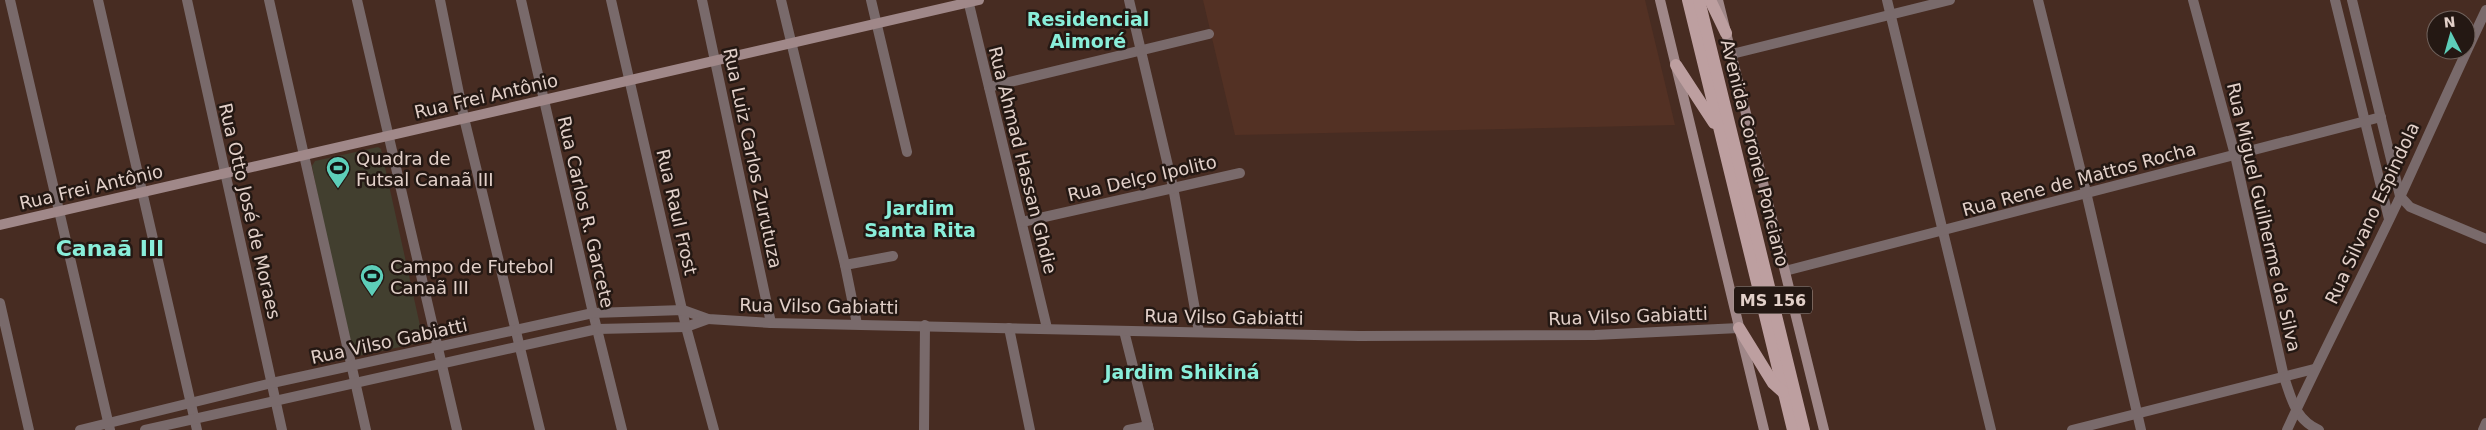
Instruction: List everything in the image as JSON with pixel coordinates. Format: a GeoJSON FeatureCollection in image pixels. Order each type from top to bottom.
{"type":"FeatureCollection","features":[{"type":"Feature","properties":{"kind":"main road","name":"Avenida Coronel Ponciano"},"geometry":{"type":"LineString","coordinates":[[1688,0],[1792,430]]}},
{"type":"Feature","properties":{"kind":"main road","name":"Avenida Coronel Ponciano"},"geometry":{"type":"LineString","coordinates":[[1699,0],[1804,430]]}},
{"type":"Feature","properties":{"kind":"main road"},"geometry":{"type":"LineString","coordinates":[[1710,0],[1726,33]]}},
{"type":"Feature","properties":{"kind":"main road"},"geometry":{"type":"LineString","coordinates":[[1676,65],[1720,133]]}},
{"type":"Feature","properties":{"kind":"main road"},"geometry":{"type":"LineString","coordinates":[[1739,328],[1773,383],[1784,393]]}},
{"type":"Feature","properties":{"kind":"street"},"geometry":{"type":"LineString","coordinates":[[10,0],[109,426]]}},
{"type":"Feature","properties":{"kind":"street"},"geometry":{"type":"LineString","coordinates":[[98,0],[197,430]]}},
{"type":"Feature","properties":{"kind":"street","name":"Rua Otto José de Moraes"},"geometry":{"type":"LineString","coordinates":[[187,0],[282,430]]}},
{"type":"Feature","properties":{"kind":"street"},"geometry":{"type":"LineString","coordinates":[[269,0],[366,430]]}},
{"type":"Feature","properties":{"kind":"street"},"geometry":{"type":"LineString","coordinates":[[357,0],[456,430]]}},
{"type":"Feature","properties":{"kind":"street"},"geometry":{"type":"LineString","coordinates":[[440,0],[464,118],[514,330],[540,430]]}},
{"type":"Feature","properties":{"kind":"street","name":"Rua Carlos R. Garcete"},"geometry":{"type":"LineString","coordinates":[[521,0],[592,313],[622,430]]}},
{"type":"Feature","properties":{"kind":"street","name":"Rua Raul Frost"},"geometry":{"type":"LineString","coordinates":[[611,0],[686,327],[714,430]]}},
{"type":"Feature","properties":{"kind":"street","name":"Rua Luiz Carlos Zurutuza"},"geometry":{"type":"LineString","coordinates":[[702,0],[771,323]]}},
{"type":"Feature","properties":{"kind":"street"},"geometry":{"type":"LineString","coordinates":[[781,0],[845,265],[857,324]]}},
{"type":"Feature","properties":{"kind":"street"},"geometry":{"type":"LineString","coordinates":[[872,0],[907,152]]}},
{"type":"Feature","properties":{"kind":"street"},"geometry":{"type":"LineString","coordinates":[[1129,0],[1173,187],[1200,332]]}},
{"type":"Feature","properties":{"kind":"street"},"geometry":{"type":"LineString","coordinates":[[1660,0],[1676,65]]}},
{"type":"Feature","properties":{"kind":"street"},"geometry":{"type":"LineString","coordinates":[[1718,0],[1824,430]]}},
{"type":"Feature","properties":{"kind":"street"},"geometry":{"type":"LineString","coordinates":[[1887,0],[1991,430]]}},
{"type":"Feature","properties":{"kind":"street"},"geometry":{"type":"LineString","coordinates":[[1732,54],[1950,0]]}},
{"type":"Feature","properties":{"kind":"street"},"geometry":{"type":"LineString","coordinates":[[2038,0],[2087,194],[2141,430]]}},
{"type":"Feature","properties":{"kind":"street","name":"Rua Miguel Guilherme da Silva"},"geometry":{"type":"LineString","coordinates":[[2193,0],[2235,155],[2284,377],[2295,411]]}},
{"type":"Feature","properties":{"kind":"street"},"geometry":{"type":"LineString","coordinates":[[2335,0],[2389,219]]}},
{"type":"Feature","properties":{"kind":"street"},"geometry":{"type":"LineString","coordinates":[[2352,0],[2400,196],[2410,207],[2486,239]]}},
{"type":"Feature","properties":{"kind":"street","name":"Rua Frei Antônio"},"geometry":{"type":"LineString","coordinates":[[0,225],[972,1]]}},
{"type":"Feature","properties":{"kind":"street","name":"Rua Ahmad Hassan Ghdie"},"geometry":{"type":"LineString","coordinates":[[972,1],[989,87],[1047,328]]}},
{"type":"Feature","properties":{"kind":"street","name":"Rua Silvano Espindola"},"geometry":{"type":"LineString","coordinates":[[2287,430],[2314,369],[2400,196],[2486,10]]}},
{"type":"Feature","properties":{"kind":"street"},"geometry":{"type":"LineString","coordinates":[[989,87],[1209,34]]}},
{"type":"Feature","properties":{"kind":"street","name":"MS 156"},"geometry":{"type":"LineString","coordinates":[[1676,65],[1764,430]]}},
{"type":"Feature","properties":{"kind":"street","name":"Rua Rene de Mattos Rocha"},"geometry":{"type":"LineString","coordinates":[[1785,271],[2381,117]]}},
{"type":"Feature","properties":{"kind":"street","name":"Rua Delço Ipolito"},"geometry":{"type":"LineString","coordinates":[[1022,222],[1240,173]]}},
{"type":"Feature","properties":{"kind":"street"},"geometry":{"type":"LineString","coordinates":[[845,265],[893,256]]}},
{"type":"Feature","properties":{"kind":"street"},"geometry":{"type":"LineString","coordinates":[[0,303],[29,430]]}},
{"type":"Feature","properties":{"kind":"street","name":"Rua Vilso Gabiatti"},"geometry":{"type":"LineString","coordinates":[[80,430],[109,426],[190,402],[272,383],[592,313],[683,310],[708,319],[771,323],[1360,336],[1595,335],[1739,328]]}},
{"type":"Feature","properties":{"kind":"street","name":"Rua Vilso Gabiatti"},"geometry":{"type":"LineString","coordinates":[[145,430],[597,329],[686,327],[708,319]]}},
{"type":"Feature","properties":{"kind":"street"},"geometry":{"type":"LineString","coordinates":[[924,430],[925,325]]}},
{"type":"Feature","properties":{"kind":"street"},"geometry":{"type":"LineString","coordinates":[[1009,328],[1030,430]]}},
{"type":"Feature","properties":{"kind":"street"},"geometry":{"type":"LineString","coordinates":[[1124,331],[1148,428],[1128,430]]}},
{"type":"Feature","properties":{"kind":"street"},"geometry":{"type":"LineString","coordinates":[[2072,430],[2136,412],[2314,369]]}},
{"type":"Feature","properties":{"kind":"street"},"geometry":{"type":"LineString","coordinates":[[2295,411],[2308,425],[2319,430]]}},
{"type":"Feature","properties":{"kind":"street"},"geometry":{"type":"LineString","coordinates":[[2483,430],[2486,423]]}},
{"type":"Feature","properties":{"kind":"shaded area"},"geometry":{"type":"Polygon","coordinates":[[[1203,0],[1645,0],[1675,125],[1235,135],[1203,0]]]}},
{"type":"Feature","properties":{"kind":"shaded area"},"geometry":{"type":"Polygon","coordinates":[[[378,147],[381,149],[423,339],[422,342],[358,356],[354,355],[325,232],[312,166],[315,161],[378,147]]]}},
{"type":"Feature","properties":{"kind":"place","name":"Quadra de Futsal Canaã III"},"geometry":{"type":"Point","coordinates":[338,189]}},
{"type":"Feature","properties":{"kind":"place","name":"Campo de Futebol Canaã III"},"geometry":{"type":"Point","coordinates":[372,297]}},
{"type":"Feature","properties":{"kind":"district","name":"Residencial Aimoré"},"geometry":{"type":"Point","coordinates":[1088,30]}},
{"type":"Feature","properties":{"kind":"district","name":"Jardim Santa Rita"},"geometry":{"type":"Point","coordinates":[920,219]}},
{"type":"Feature","properties":{"kind":"district","name":"Canaã III"},"geometry":{"type":"Point","coordinates":[110,248]}},
{"type":"Feature","properties":{"kind":"district","name":"Jardim Shikiná"},"geometry":{"type":"Point","coordinates":[1182,372]}}]}
